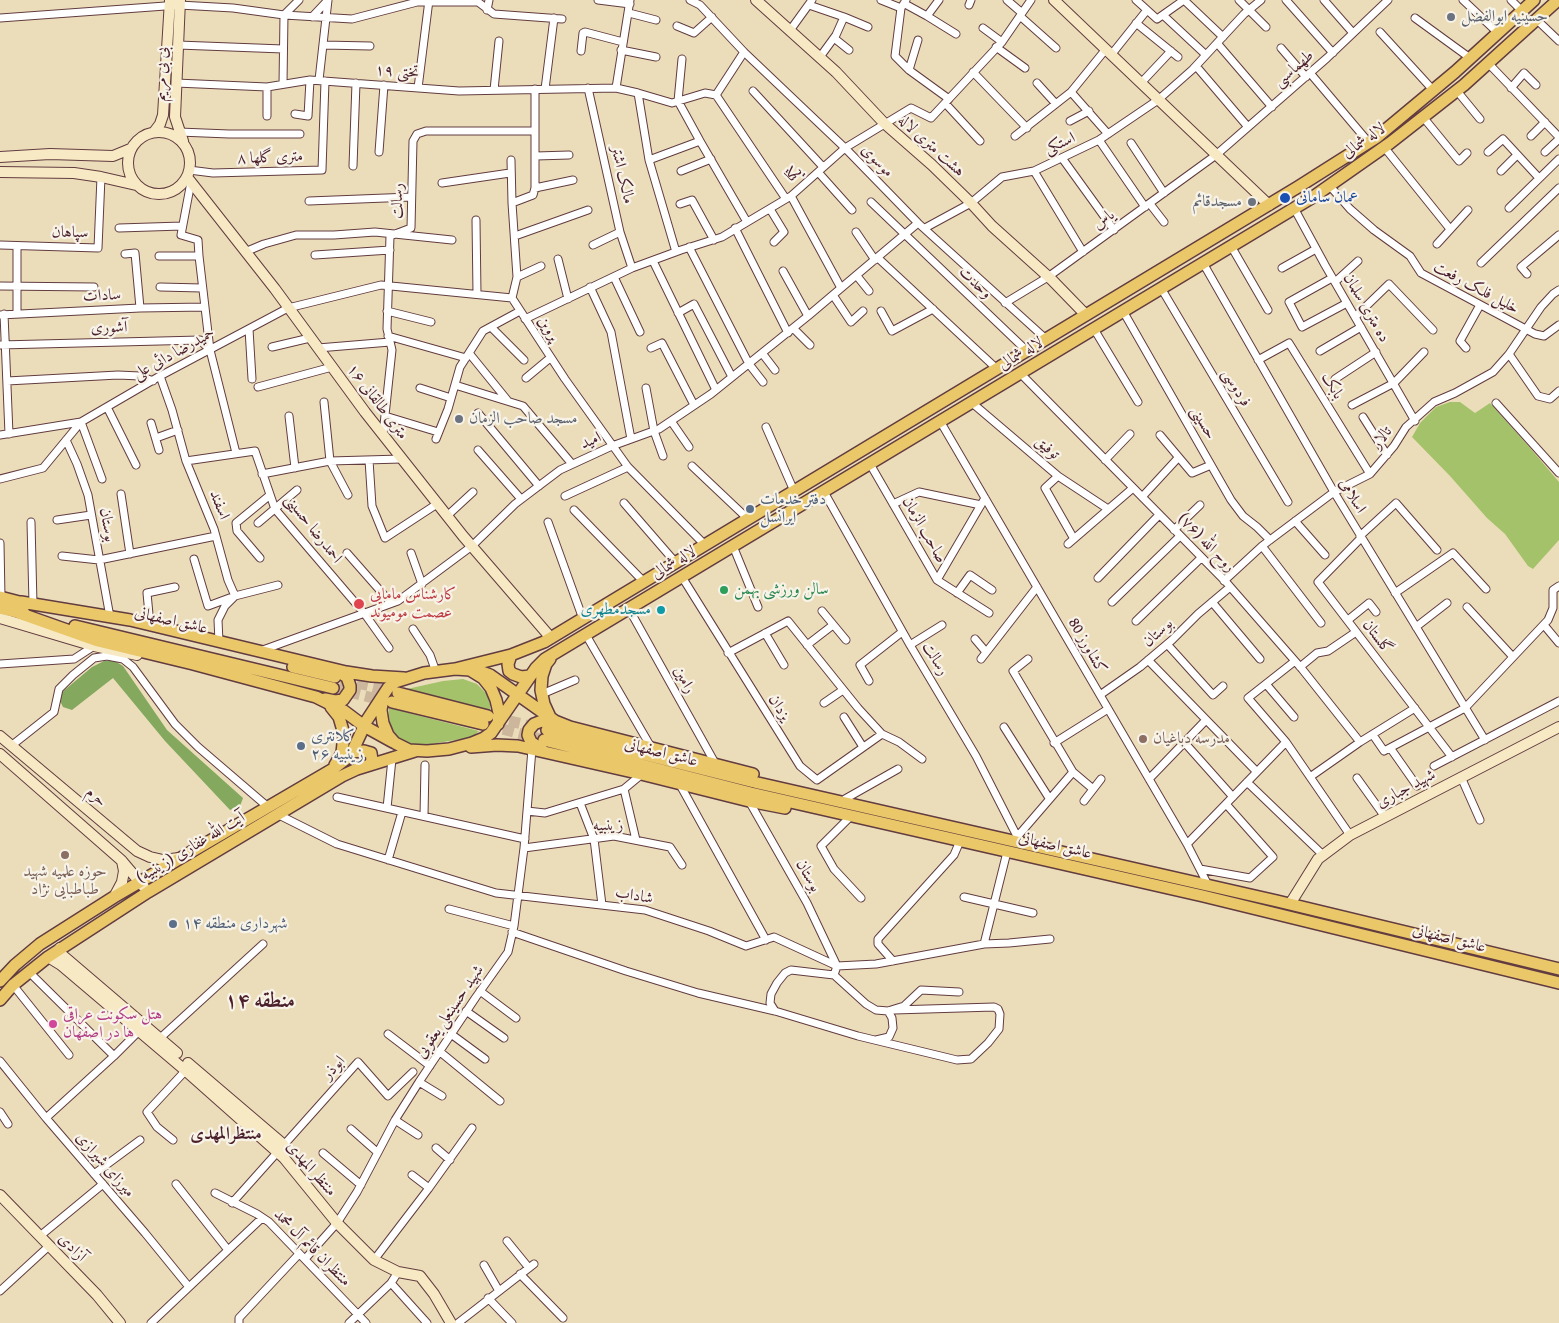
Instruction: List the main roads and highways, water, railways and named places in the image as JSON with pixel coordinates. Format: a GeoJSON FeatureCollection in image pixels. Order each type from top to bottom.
{"type":"FeatureCollection","features":[{"type":"Feature","properties":{"kind":"main road","name":"لاله شمالی"},"geometry":{"type":"LineString","coordinates":[[455,669],[511,655],[551,638],[1269,205],[1377,137],[1459,68],[1534,0]]}},
{"type":"Feature","properties":{"kind":"main road","name":"لاله شمالی"},"geometry":{"type":"LineString","coordinates":[[498,724],[530,676],[545,659],[1330,185],[1384,147],[1457,91],[1558,0]]}},
{"type":"Feature","properties":{"kind":"main road"},"geometry":{"type":"LineString","coordinates":[[1459,68],[1468,81]]}},
{"type":"Feature","properties":{"kind":"main road"},"geometry":{"type":"LineString","coordinates":[[1177,260],[1169,267],[1166,273],[1168,276],[1177,278]]}},
{"type":"Feature","properties":{"kind":"main road"},"geometry":{"type":"LineString","coordinates":[[1142,281],[1154,284],[1154,290],[1143,299]]}},
{"type":"Feature","properties":{"kind":"main road"},"geometry":{"type":"LineString","coordinates":[[763,510],[770,524]]}},
{"type":"Feature","properties":{"kind":"main road","name":"عاشق اصفهانی"},"geometry":{"type":"LineString","coordinates":[[0,601],[20,608],[334,683]]}},
{"type":"Feature","properties":{"kind":"main road"},"geometry":{"type":"LineString","coordinates":[[20,608],[33,604],[110,617],[346,672],[406,678]]}},
{"type":"Feature","properties":{"kind":"main road"},"geometry":{"type":"LineString","coordinates":[[20,608],[98,641],[260,681],[321,700],[344,711],[364,726],[400,746],[415,751],[497,745],[532,749],[749,801],[848,819],[906,822]]}},
{"type":"Feature","properties":{"kind":"main road"},"geometry":{"type":"LineString","coordinates":[[549,727],[542,694],[542,676],[546,664],[554,654]]}},
{"type":"Feature","properties":{"kind":"main road"},"geometry":{"type":"LineString","coordinates":[[511,655],[508,664],[509,670],[521,677],[530,676]]}},
{"type":"Feature","properties":{"kind":"main road"},"geometry":{"type":"LineString","coordinates":[[321,700],[343,700],[350,690],[347,677],[340,672],[322,666]]}},
{"type":"Feature","properties":{"kind":"main road"},"geometry":{"type":"LineString","coordinates":[[391,698],[388,688],[406,678],[455,669],[480,671],[490,675],[518,695],[549,727],[570,727],[715,764],[845,799],[906,822]]}},
{"type":"Feature","properties":{"kind":"main road"},"geometry":{"type":"LineString","coordinates":[[450,749],[472,744],[484,738],[498,724],[499,713],[491,688],[483,678],[470,670]]}},
{"type":"Feature","properties":{"kind":"main road"},"geometry":{"type":"LineString","coordinates":[[391,698],[486,720]]}},
{"type":"Feature","properties":{"kind":"main road"},"geometry":{"type":"LineString","coordinates":[[391,698],[381,710],[382,723],[388,735],[400,746]]}},
{"type":"Feature","properties":{"kind":"main road","name":"آیت الله غفاری (زینبیه)"},"geometry":{"type":"LineString","coordinates":[[0,981],[15,965],[40,944],[114,897],[332,770],[346,759],[364,726],[391,698]]}},
{"type":"Feature","properties":{"kind":"main road"},"geometry":{"type":"LineString","coordinates":[[321,700],[339,717],[344,734],[342,753],[332,770]]}},
{"type":"Feature","properties":{"kind":"main road"},"geometry":{"type":"LineString","coordinates":[[548,753],[537,748],[531,742],[528,735],[534,724],[546,720],[549,727]]}},
{"type":"Feature","properties":{"kind":"main road","name":"عاشق اصفهانی"},"geometry":{"type":"LineString","coordinates":[[549,727],[751,793],[906,822],[1018,839],[1559,969]]}},
{"type":"Feature","properties":{"kind":"main road"},"geometry":{"type":"LineString","coordinates":[[351,752],[364,751],[371,754],[372,760],[370,765]]}},
{"type":"Feature","properties":{"kind":"main road","name":"آیت الله غفاری (زینبیه)"},"geometry":{"type":"LineString","coordinates":[[0,1000],[13,985],[48,956],[148,892],[342,776],[415,751]]}},
{"type":"Feature","properties":{"kind":"main road","name":"عاشق اصفهانی"},"geometry":{"type":"LineString","coordinates":[[906,822],[960,841],[1203,896],[1559,983]]}},
{"type":"Feature","properties":{"kind":"tunnel"},"geometry":{"type":"LineString","coordinates":[[341,679],[396,692]]}},
{"type":"Feature","properties":{"kind":"tunnel"},"geometry":{"type":"LineString","coordinates":[[333,688],[389,702]]}},
{"type":"Feature","properties":{"kind":"tunnel"},"geometry":{"type":"LineString","coordinates":[[493,717],[547,730]]}},
{"type":"Feature","properties":{"kind":"tunnel"},"geometry":{"type":"LineString","coordinates":[[487,725],[544,740]]}},
{"type":"Feature","properties":{"kind":"place","name":"حسینیه ابوالفضل"},"geometry":{"type":"Point","coordinates":[1451,17]}},
{"type":"Feature","properties":{"kind":"place","name":"عمان سامانی"},"geometry":{"type":"Point","coordinates":[1285,198]}},
{"type":"Feature","properties":{"kind":"place","name":"مسجدقائم"},"geometry":{"type":"Point","coordinates":[1252,202]}},
{"type":"Feature","properties":{"kind":"place","name":"مسجد صاحب الزمان"},"geometry":{"type":"Point","coordinates":[459,419]}},
{"type":"Feature","properties":{"kind":"place","name":"دفتر خدمات ایرانسل"},"geometry":{"type":"Point","coordinates":[750,509]}},
{"type":"Feature","properties":{"kind":"place","name":"سالن ورزشی بهمن"},"geometry":{"type":"Point","coordinates":[724,590]}},
{"type":"Feature","properties":{"kind":"place","name":"کارشناس مامایی عصمت مومیوند"},"geometry":{"type":"Point","coordinates":[359,604]}},
{"type":"Feature","properties":{"kind":"place","name":"مسجدمطهری"},"geometry":{"type":"Point","coordinates":[661,610]}},
{"type":"Feature","properties":{"kind":"place","name":"مدرسه دباغیان"},"geometry":{"type":"Point","coordinates":[1143,739]}},
{"type":"Feature","properties":{"kind":"place","name":"کلانتری ۲۶ زینبیه"},"geometry":{"type":"Point","coordinates":[301,746]}},
{"type":"Feature","properties":{"kind":"place","name":"حوزه علمیه شهید طباطبایی نژاد"},"geometry":{"type":"Point","coordinates":[65,855]}},
{"type":"Feature","properties":{"kind":"place","name":"شهرداری منطقه ۱۴"},"geometry":{"type":"Point","coordinates":[173,924]}},
{"type":"Feature","properties":{"kind":"place","name":"هتل سکونت عراقی ها در اصفهان"},"geometry":{"type":"Point","coordinates":[53,1024]}},
{"type":"Feature","properties":{"kind":"district","name":"منطقه ۱۴"},"geometry":{"type":"Point","coordinates":[260,1002]}},
{"type":"Feature","properties":{"kind":"district","name":"منتظرالمهدی"},"geometry":{"type":"Point","coordinates":[226,1134]}}]}
